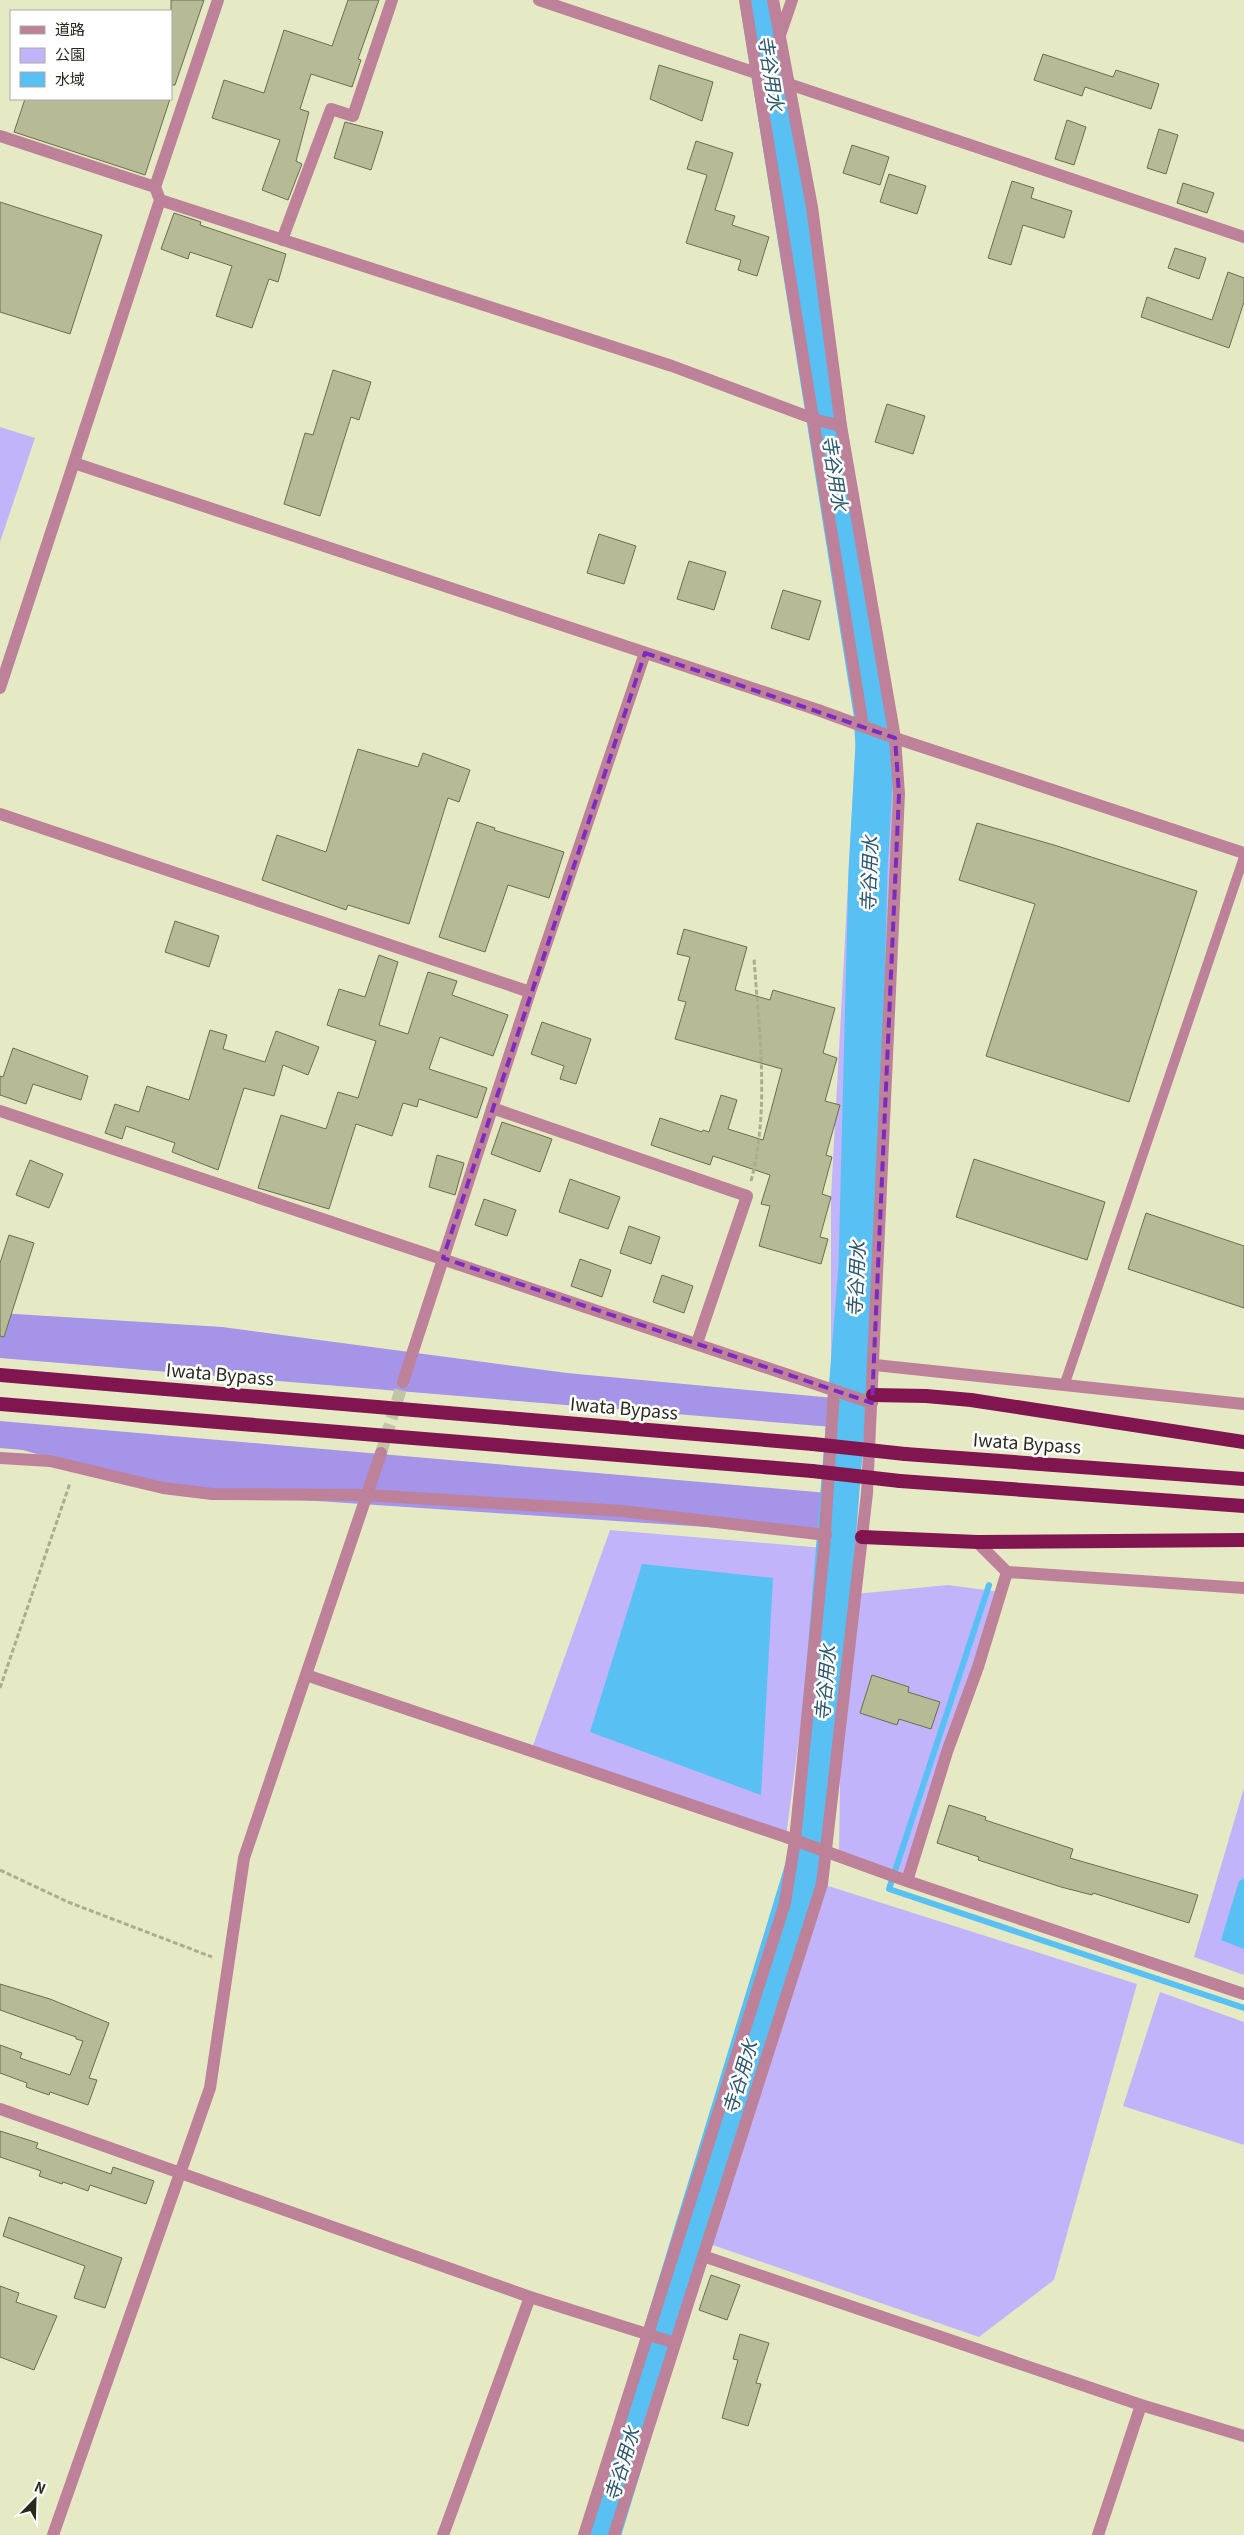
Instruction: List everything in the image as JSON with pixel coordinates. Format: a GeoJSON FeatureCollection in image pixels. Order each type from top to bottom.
{"type":"FeatureCollection","features":[{"type":"Feature","properties":{"kind":"highway","name":"Iwata Bypass"},"geometry":{"type":"LineString","coordinates":[[0,1375],[812,1444],[905,1454],[1244,1479]]}},
{"type":"Feature","properties":{"kind":"highway"},"geometry":{"type":"LineString","coordinates":[[873,1399],[926,1396],[971,1400],[1244,1442]]}},
{"type":"Feature","properties":{"kind":"highway"},"geometry":{"type":"LineString","coordinates":[[0,1404],[812,1471],[900,1481],[1244,1506]]}},
{"type":"Feature","properties":{"kind":"highway"},"geometry":{"type":"LineString","coordinates":[[862,1536],[977,1542],[1244,1540]]}},
{"type":"Feature","properties":{"kind":"street"},"geometry":{"type":"LineString","coordinates":[[0,688],[160,200],[155,187],[218,0]]}},
{"type":"Feature","properties":{"kind":"street"},"geometry":{"type":"LineString","coordinates":[[282,240],[331,109],[353,116],[392,0]]}},
{"type":"Feature","properties":{"kind":"street"},"geometry":{"type":"LineString","coordinates":[[539,0],[1244,237]]}},
{"type":"Feature","properties":{"kind":"street"},"geometry":{"type":"LineString","coordinates":[[745,0],[864,726]]}},
{"type":"Feature","properties":{"kind":"street"},"geometry":{"type":"LineString","coordinates":[[614,2535],[674,2342],[822,1884],[821,1849],[867,1493],[873,1399],[899,794],[839,425],[812,206],[787,83],[773,0]]}},
{"type":"Feature","properties":{"kind":"street"},"geometry":{"type":"LineString","coordinates":[[779,38],[792,0]]}},
{"type":"Feature","properties":{"kind":"street"},"geometry":{"type":"LineString","coordinates":[[0,136],[155,187]]}},
{"type":"Feature","properties":{"kind":"street"},"geometry":{"type":"LineString","coordinates":[[160,200],[672,366],[815,419],[839,425]]}},
{"type":"Feature","properties":{"kind":"street"},"geometry":{"type":"LineString","coordinates":[[74,463],[864,726],[1244,855]]}},
{"type":"Feature","properties":{"kind":"street"},"geometry":{"type":"LineString","coordinates":[[403,1382],[530,992],[645,653]]}},
{"type":"Feature","properties":{"kind":"street"},"geometry":{"type":"LineString","coordinates":[[0,814],[530,992]]}},
{"type":"Feature","properties":{"kind":"street"},"geometry":{"type":"LineString","coordinates":[[492,1108],[747,1196],[697,1343]]}},
{"type":"Feature","properties":{"kind":"street"},"geometry":{"type":"LineString","coordinates":[[0,1111],[837,1391],[859,1398],[873,1399]]}},
{"type":"Feature","properties":{"kind":"street"},"geometry":{"type":"LineString","coordinates":[[874,1365],[1244,1404]]}},
{"type":"Feature","properties":{"kind":"street"},"geometry":{"type":"LineString","coordinates":[[584,2535],[785,1903],[798,1841],[837,1391]]}},
{"type":"Feature","properties":{"kind":"street"},"geometry":{"type":"LineString","coordinates":[[53,2535],[210,2088],[244,1858],[381,1453]]}},
{"type":"Feature","properties":{"kind":"street"},"geometry":{"type":"LineString","coordinates":[[0,1458],[50,1461],[163,1488],[212,1494],[367,1495],[622,1511],[826,1535]]}},
{"type":"Feature","properties":{"kind":"street"},"geometry":{"type":"LineString","coordinates":[[977,1542],[1007,1572],[1244,1588]]}},
{"type":"Feature","properties":{"kind":"street"},"geometry":{"type":"LineString","coordinates":[[906,1881],[947,1752],[978,1667],[1007,1572]]}},
{"type":"Feature","properties":{"kind":"street"},"geometry":{"type":"LineString","coordinates":[[306,1675],[798,1841],[906,1881],[1244,1994]]}},
{"type":"Feature","properties":{"kind":"street"},"geometry":{"type":"LineString","coordinates":[[0,2108],[530,2297],[674,2342]]}},
{"type":"Feature","properties":{"kind":"street"},"geometry":{"type":"LineString","coordinates":[[703,2256],[1141,2405],[1244,2436]]}},
{"type":"Feature","properties":{"kind":"street"},"geometry":{"type":"LineString","coordinates":[[443,2535],[530,2297]]}},
{"type":"Feature","properties":{"kind":"street"},"geometry":{"type":"LineString","coordinates":[[1098,2535],[1141,2405]]}},
{"type":"Feature","properties":{"kind":"lane"},"geometry":{"type":"LineString","coordinates":[[1064,1386],[1244,855]]}},
{"type":"Feature","properties":{"kind":"path"},"geometry":{"type":"LineString","coordinates":[[747,1196],[759,1151],[763,1095],[754,958]]}},
{"type":"Feature","properties":{"kind":"path"},"geometry":{"type":"LineString","coordinates":[[0,1688],[75,1467]]}},
{"type":"Feature","properties":{"kind":"path"},"geometry":{"type":"LineString","coordinates":[[0,1870],[68,1902],[228,1963]]}},
{"type":"Feature","properties":{"kind":"highlighted area"},"geometry":{"type":"Polygon","coordinates":[[[645,653],[895,738],[899,794],[872,1403],[443,1258],[645,653]]]}},
{"type":"Feature","properties":{"kind":"green space"},"geometry":{"type":"Polygon","coordinates":[[[745,0],[775,0],[895,738],[875,1365],[831,1367],[831,1197],[858,699],[745,0]]]}},
{"type":"Feature","properties":{"kind":"green space"},"geometry":{"type":"Polygon","coordinates":[[[0,427],[35,438],[0,542],[0,427]]]}},
{"type":"Feature","properties":{"kind":"green space"},"geometry":{"type":"Polygon","coordinates":[[[610,1530],[824,1548],[786,1837],[531,1751],[610,1530]]]}},
{"type":"Feature","properties":{"kind":"green space"},"geometry":{"type":"Polygon","coordinates":[[[948,1585],[1001,1592],[907,1881],[839,1855],[841,1711],[855,1594],[948,1585]]]}},
{"type":"Feature","properties":{"kind":"green space"},"geometry":{"type":"Polygon","coordinates":[[[1244,1788],[1244,1975],[1194,1957],[1244,1788]]]}},
{"type":"Feature","properties":{"kind":"green space"},"geometry":{"type":"Polygon","coordinates":[[[822,1884],[1137,1984],[1054,2280],[979,2337],[707,2243],[822,1884]]]}},
{"type":"Feature","properties":{"kind":"green space"},"geometry":{"type":"Polygon","coordinates":[[[1160,1992],[1244,2022],[1244,2145],[1123,2106],[1160,1992]]]}},
{"type":"Feature","properties":{"kind":"shaded area"},"geometry":{"type":"Polygon","coordinates":[[[0,1313],[222,1327],[567,1373],[834,1398],[832,1427],[0,1358],[0,1313]]]}},
{"type":"Feature","properties":{"kind":"shaded area"},"geometry":{"type":"Polygon","coordinates":[[[0,1421],[828,1493],[826,1535],[212,1494],[116,1477],[23,1450],[0,1448],[0,1421]]]}},
{"type":"Feature","properties":{"kind":"water"},"geometry":{"type":"Polygon","coordinates":[[[642,1564],[773,1578],[761,1795],[590,1732],[642,1564]]]}},
{"type":"Feature","properties":{"kind":"water"},"geometry":{"type":"Polygon","coordinates":[[[1244,1878],[1244,1949],[1221,1940],[1239,1881],[1244,1878]]]}},
{"type":"Feature","properties":{"kind":"building"},"geometry":{"type":"Polygon","coordinates":[[[171,0],[204,0],[175,85],[172,85],[171,0]]]}},
{"type":"Feature","properties":{"kind":"building"},"geometry":{"type":"Polygon","coordinates":[[[348,0],[379,0],[358,59],[361,60],[352,87],[311,74],[300,109],[309,112],[296,161],[302,164],[288,200],[262,190],[280,140],[212,118],[224,80],[264,93],[284,30],[332,46],[348,0]]]}},
{"type":"Feature","properties":{"kind":"building"},"geometry":{"type":"Polygon","coordinates":[[[1043,54],[1113,77],[1116,70],[1159,84],[1151,109],[1085,87],[1082,96],[1034,80],[1043,54]]]}},
{"type":"Feature","properties":{"kind":"building"},"geometry":{"type":"Polygon","coordinates":[[[659,65],[713,82],[702,121],[650,99],[659,65]]]}},
{"type":"Feature","properties":{"kind":"building"},"geometry":{"type":"Polygon","coordinates":[[[25,100],[170,100],[145,175],[14,132],[25,100]]]}},
{"type":"Feature","properties":{"kind":"building"},"geometry":{"type":"Polygon","coordinates":[[[1067,120],[1086,127],[1074,165],[1055,159],[1067,120]]]}},
{"type":"Feature","properties":{"kind":"building"},"geometry":{"type":"Polygon","coordinates":[[[345,122],[383,132],[371,170],[334,158],[345,122]]]}},
{"type":"Feature","properties":{"kind":"building"},"geometry":{"type":"Polygon","coordinates":[[[1159,129],[1178,135],[1166,174],[1147,168],[1159,129]]]}},
{"type":"Feature","properties":{"kind":"building"},"geometry":{"type":"Polygon","coordinates":[[[696,141],[733,153],[715,210],[735,216],[732,225],[769,237],[757,276],[738,270],[741,260],[686,243],[707,175],[687,169],[696,141]]]}},
{"type":"Feature","properties":{"kind":"building"},"geometry":{"type":"Polygon","coordinates":[[[852,145],[889,157],[880,185],[843,173],[852,145]]]}},
{"type":"Feature","properties":{"kind":"building"},"geometry":{"type":"Polygon","coordinates":[[[889,174],[926,186],[917,214],[880,202],[889,174]]]}},
{"type":"Feature","properties":{"kind":"building"},"geometry":{"type":"Polygon","coordinates":[[[1012,181],[1034,188],[1031,198],[1072,211],[1064,238],[1023,225],[1011,265],[988,258],[1012,181]]]}},
{"type":"Feature","properties":{"kind":"building"},"geometry":{"type":"Polygon","coordinates":[[[1183,183],[1214,193],[1207,213],[1177,203],[1183,183]]]}},
{"type":"Feature","properties":{"kind":"building"},"geometry":{"type":"Polygon","coordinates":[[[0,202],[102,235],[70,334],[0,312],[0,202]]]}},
{"type":"Feature","properties":{"kind":"building"},"geometry":{"type":"Polygon","coordinates":[[[174,213],[201,222],[200,225],[286,254],[278,282],[269,279],[252,328],[216,316],[232,266],[190,252],[188,259],[161,249],[174,213]]]}},
{"type":"Feature","properties":{"kind":"building"},"geometry":{"type":"Polygon","coordinates":[[[1175,248],[1206,258],[1199,279],[1168,268],[1175,248]]]}},
{"type":"Feature","properties":{"kind":"building"},"geometry":{"type":"Polygon","coordinates":[[[1228,272],[1244,278],[1244,302],[1229,348],[1141,317],[1147,297],[1212,320],[1228,272]]]}},
{"type":"Feature","properties":{"kind":"building"},"geometry":{"type":"Polygon","coordinates":[[[333,370],[371,382],[359,420],[351,417],[320,516],[284,504],[305,433],[313,435],[333,370]]]}},
{"type":"Feature","properties":{"kind":"building"},"geometry":{"type":"Polygon","coordinates":[[[887,404],[925,416],[913,454],[875,442],[887,404]]]}},
{"type":"Feature","properties":{"kind":"building"},"geometry":{"type":"Polygon","coordinates":[[[599,534],[636,546],[624,584],[587,573],[599,534]]]}},
{"type":"Feature","properties":{"kind":"building"},"geometry":{"type":"Polygon","coordinates":[[[689,561],[726,572],[714,610],[677,599],[689,561]]]}},
{"type":"Feature","properties":{"kind":"building"},"geometry":{"type":"Polygon","coordinates":[[[783,590],[821,601],[809,640],[771,628],[783,590]]]}},
{"type":"Feature","properties":{"kind":"building"},"geometry":{"type":"Polygon","coordinates":[[[358,749],[418,767],[423,753],[470,770],[459,802],[448,798],[409,924],[348,905],[346,910],[262,880],[277,835],[326,852],[358,749]]]}},
{"type":"Feature","properties":{"kind":"building"},"geometry":{"type":"Polygon","coordinates":[[[477,822],[495,828],[494,830],[564,852],[549,898],[508,885],[485,952],[439,937],[477,822]]]}},
{"type":"Feature","properties":{"kind":"building"},"geometry":{"type":"Polygon","coordinates":[[[977,823],[1054,845],[1197,891],[1129,1102],[986,1056],[1035,904],[959,880],[977,823]]]}},
{"type":"Feature","properties":{"kind":"building"},"geometry":{"type":"Polygon","coordinates":[[[175,921],[219,936],[209,967],[165,952],[175,921]]]}},
{"type":"Feature","properties":{"kind":"building"},"geometry":{"type":"Polygon","coordinates":[[[684,929],[747,947],[735,990],[770,1000],[773,990],[835,1008],[823,1053],[837,1058],[825,1101],[840,1105],[826,1155],[832,1157],[822,1194],[831,1197],[820,1237],[828,1239],[821,1264],[759,1246],[770,1206],[761,1204],[770,1175],[713,1156],[710,1165],[651,1145],[660,1118],[702,1132],[703,1130],[709,1132],[721,1095],[737,1100],[728,1129],[763,1140],[782,1069],[675,1039],[686,1002],[678,1000],[690,957],[677,954],[684,929]]]}},
{"type":"Feature","properties":{"kind":"building"},"geometry":{"type":"Polygon","coordinates":[[[379,955],[398,962],[379,1025],[408,1034],[428,972],[457,981],[452,995],[508,1015],[493,1056],[440,1037],[429,1069],[487,1088],[477,1118],[419,1099],[417,1107],[403,1103],[392,1136],[356,1124],[329,1209],[258,1188],[281,1115],[326,1129],[338,1092],[358,1098],[376,1041],[327,1025],[339,989],[365,997],[379,955]]]}},
{"type":"Feature","properties":{"kind":"building"},"geometry":{"type":"Polygon","coordinates":[[[542,1022],[591,1039],[576,1084],[560,1079],[564,1066],[531,1054],[542,1022]]]}},
{"type":"Feature","properties":{"kind":"building"},"geometry":{"type":"Polygon","coordinates":[[[210,1030],[227,1035],[223,1049],[265,1062],[276,1031],[319,1047],[308,1075],[283,1065],[274,1096],[244,1088],[218,1170],[172,1152],[175,1143],[126,1126],[122,1139],[105,1133],[115,1104],[139,1112],[147,1086],[189,1100],[210,1030]]]}},
{"type":"Feature","properties":{"kind":"building"},"geometry":{"type":"Polygon","coordinates":[[[13,1048],[88,1076],[81,1100],[33,1084],[26,1104],[0,1095],[0,1076],[3,1077],[13,1048]]]}},
{"type":"Feature","properties":{"kind":"building"},"geometry":{"type":"Polygon","coordinates":[[[502,1122],[552,1139],[540,1172],[491,1154],[502,1122]]]}},
{"type":"Feature","properties":{"kind":"building"},"geometry":{"type":"Polygon","coordinates":[[[437,1155],[464,1163],[455,1195],[429,1187],[437,1155]]]}},
{"type":"Feature","properties":{"kind":"building"},"geometry":{"type":"Polygon","coordinates":[[[974,1159],[1105,1202],[1087,1260],[956,1217],[974,1159]]]}},
{"type":"Feature","properties":{"kind":"building"},"geometry":{"type":"Polygon","coordinates":[[[30,1160],[63,1174],[49,1208],[16,1195],[30,1160]]]}},
{"type":"Feature","properties":{"kind":"building"},"geometry":{"type":"Polygon","coordinates":[[[570,1179],[620,1197],[608,1229],[559,1212],[570,1179]]]}},
{"type":"Feature","properties":{"kind":"building"},"geometry":{"type":"Polygon","coordinates":[[[484,1199],[516,1210],[507,1236],[475,1225],[484,1199]]]}},
{"type":"Feature","properties":{"kind":"building"},"geometry":{"type":"Polygon","coordinates":[[[1146,1213],[1244,1246],[1244,1308],[1128,1269],[1146,1213]]]}},
{"type":"Feature","properties":{"kind":"building"},"geometry":{"type":"Polygon","coordinates":[[[629,1226],[660,1237],[651,1264],[620,1253],[629,1226]]]}},
{"type":"Feature","properties":{"kind":"building"},"geometry":{"type":"Polygon","coordinates":[[[9,1235],[34,1243],[4,1337],[0,1336],[0,1263],[9,1235]]]}},
{"type":"Feature","properties":{"kind":"building"},"geometry":{"type":"Polygon","coordinates":[[[580,1259],[611,1270],[602,1297],[571,1286],[580,1259]]]}},
{"type":"Feature","properties":{"kind":"building"},"geometry":{"type":"Polygon","coordinates":[[[662,1275],[693,1286],[684,1313],[653,1302],[662,1275]]]}},
{"type":"Feature","properties":{"kind":"building"},"geometry":{"type":"Polygon","coordinates":[[[872,1675],[909,1687],[908,1692],[940,1702],[931,1729],[899,1719],[897,1725],[860,1713],[872,1675]]]}},
{"type":"Feature","properties":{"kind":"building"},"geometry":{"type":"Polygon","coordinates":[[[949,1805],[986,1817],[985,1820],[1073,1849],[1070,1858],[1198,1895],[1189,1923],[1093,1893],[1092,1895],[1061,1887],[978,1860],[979,1857],[937,1843],[949,1805]]]}},
{"type":"Feature","properties":{"kind":"building"},"geometry":{"type":"Polygon","coordinates":[[[0,1984],[50,1999],[109,2023],[89,2078],[97,2080],[88,2105],[50,2092],[49,2095],[26,2087],[27,2083],[0,2073],[0,2045],[22,2053],[20,2058],[70,2075],[83,2041],[0,2010],[0,1984]]]}},
{"type":"Feature","properties":{"kind":"building"},"geometry":{"type":"Polygon","coordinates":[[[0,2131],[38,2143],[36,2148],[111,2174],[113,2167],[154,2181],[146,2204],[90,2185],[88,2191],[63,2182],[62,2184],[39,2176],[41,2171],[0,2157],[0,2131]]]}},
{"type":"Feature","properties":{"kind":"building"},"geometry":{"type":"Polygon","coordinates":[[[9,2217],[122,2258],[105,2308],[74,2298],[85,2266],[3,2236],[9,2217]]]}},
{"type":"Feature","properties":{"kind":"building"},"geometry":{"type":"Polygon","coordinates":[[[711,2275],[740,2285],[727,2320],[699,2310],[711,2275]]]}},
{"type":"Feature","properties":{"kind":"building"},"geometry":{"type":"Polygon","coordinates":[[[0,2286],[19,2293],[16,2302],[57,2316],[34,2370],[0,2357],[0,2286]]]}},
{"type":"Feature","properties":{"kind":"building"},"geometry":{"type":"Polygon","coordinates":[[[740,2334],[769,2343],[756,2383],[761,2384],[748,2426],[722,2418],[738,2360],[733,2359],[740,2334]]]}},
{"type":"Feature","properties":{"kind":"waterway","name":"寺谷用水"},"geometry":{"type":"LineString","coordinates":[[601,2535],[805,1866],[815,1804],[858,1266],[868,872],[875,746],[873,713],[759,0]]}},
{"type":"Feature","properties":{"kind":"waterway"},"geometry":{"type":"LineString","coordinates":[[989,1585],[889,1889],[1244,2008]]}},
{"type":"Feature","properties":{"kind":"tunnel"},"geometry":{"type":"LineString","coordinates":[[381,1453],[403,1382]]}}]}
